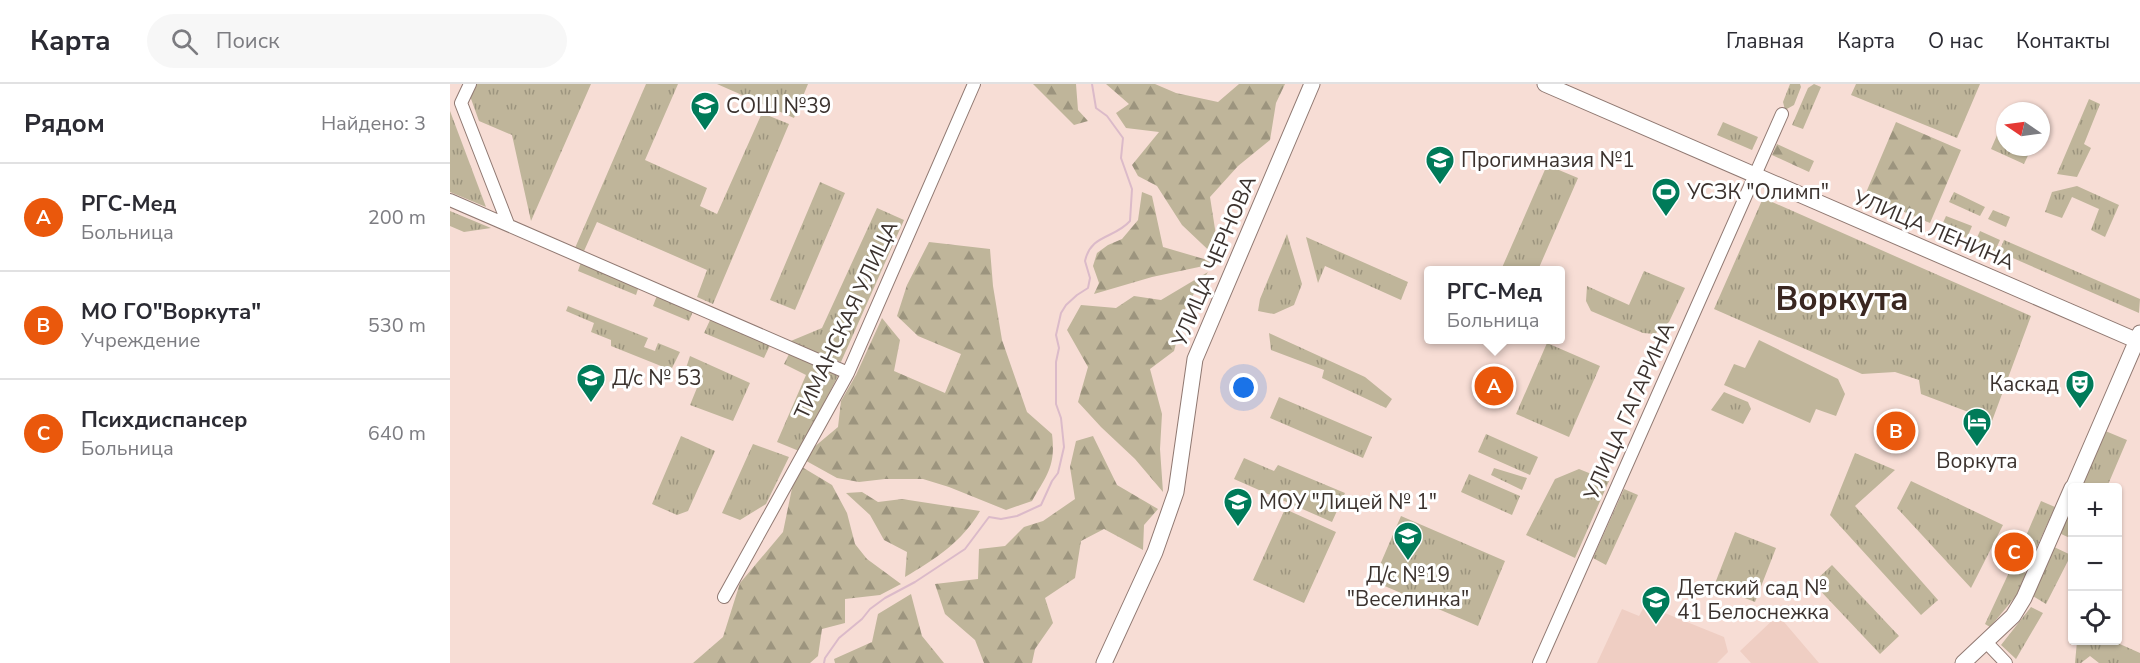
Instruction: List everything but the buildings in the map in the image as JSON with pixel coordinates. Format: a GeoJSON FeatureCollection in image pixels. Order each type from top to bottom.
{"type":"FeatureCollection","features":[{"type":"Feature","properties":{"kind":"main road","name":"УЛИЦА ЧЕРНОВА"},"geometry":{"type":"LineString","coordinates":[[1104,663],[1155,552],[1176,492],[1195,359],[1311,84]]}},
{"type":"Feature","properties":{"kind":"main road","name":"УЛИЦА ЛЕНИНА"},"geometry":{"type":"LineString","coordinates":[[1545,84],[2139,339]]}},
{"type":"Feature","properties":{"kind":"main road"},"geometry":{"type":"LineString","coordinates":[[2075,483],[2139,339]]}},
{"type":"Feature","properties":{"kind":"main road"},"geometry":{"type":"LineString","coordinates":[[1963,663],[2013,616],[2024,598],[2068,499]]}},
{"type":"Feature","properties":{"kind":"street"},"geometry":{"type":"LineString","coordinates":[[470,84],[461,103],[508,224]]}},
{"type":"Feature","properties":{"kind":"street","name":"ТИМАНСКАЯ УЛИЦА"},"geometry":{"type":"LineString","coordinates":[[724,597],[848,373],[974,84]]}},
{"type":"Feature","properties":{"kind":"street","name":"УЛИЦА ГАГАРИНА"},"geometry":{"type":"LineString","coordinates":[[1539,663],[1782,114]]}},
{"type":"Feature","properties":{"kind":"street"},"geometry":{"type":"LineString","coordinates":[[450,200],[848,373]]}},
{"type":"Feature","properties":{"kind":"street"},"geometry":{"type":"LineString","coordinates":[[1986,642],[2006,663]]}},
{"type":"Feature","properties":{"kind":"shaded area","name":"Детский сад № 41 Белоснежка"},"geometry":{"type":"Polygon","coordinates":[[[1645,605],[1724,637],[1728,652],[1717,663],[1597,663],[1622,609],[1639,616],[1645,605]]]}},
{"type":"Feature","properties":{"kind":"shaded area"},"geometry":{"type":"Polygon","coordinates":[[[1778,615],[1819,663],[1751,663],[1740,651],[1778,615]]]}},
{"type":"Feature","properties":{"kind":"green space"},"geometry":{"type":"Polygon","coordinates":[[[474,84],[591,84],[531,221],[512,135],[479,121],[470,96],[474,84]]]}},
{"type":"Feature","properties":{"kind":"green space"},"geometry":{"type":"Polygon","coordinates":[[[646,84],[678,84],[645,160],[707,188],[700,206],[717,214],[762,113],[789,124],[713,304],[697,297],[707,270],[597,222],[584,251],[575,248],[646,84]]]}},
{"type":"Feature","properties":{"kind":"green space"},"geometry":{"type":"Polygon","coordinates":[[[717,84],[808,84],[794,118],[717,84]]]}},
{"type":"Feature","properties":{"kind":"green space"},"geometry":{"type":"Polygon","coordinates":[[[1033,84],[1076,84],[1078,110],[1088,121],[1074,125],[1033,84]]]}},
{"type":"Feature","properties":{"kind":"green space"},"geometry":{"type":"Polygon","coordinates":[[[1106,84],[1155,84],[1176,93],[1218,102],[1239,84],[1285,84],[1276,103],[1270,140],[1238,166],[1210,197],[1220,261],[1182,225],[1157,186],[1138,176],[1132,165],[1159,132],[1126,128],[1116,113],[1129,104],[1106,84]]]}},
{"type":"Feature","properties":{"kind":"green space"},"geometry":{"type":"Polygon","coordinates":[[[1790,84],[1800,84],[1801,87],[1794,105],[1785,110],[1783,102],[1790,84]]]}},
{"type":"Feature","properties":{"kind":"green space"},"geometry":{"type":"Polygon","coordinates":[[[1814,84],[1821,87],[1803,129],[1792,125],[1808,88],[1814,84]]]}},
{"type":"Feature","properties":{"kind":"green space"},"geometry":{"type":"Polygon","coordinates":[[[1856,84],[1980,84],[1957,138],[1851,95],[1856,84]]]}},
{"type":"Feature","properties":{"kind":"green space"},"geometry":{"type":"Polygon","coordinates":[[[2089,99],[2100,104],[2084,144],[2091,148],[2077,177],[2057,174],[2089,99]]]}},
{"type":"Feature","properties":{"kind":"green space"},"geometry":{"type":"Polygon","coordinates":[[[450,111],[486,207],[450,192],[450,111]]]}},
{"type":"Feature","properties":{"kind":"green space"},"geometry":{"type":"Polygon","coordinates":[[[1723,122],[1758,137],[1752,150],[1717,135],[1723,122]]]}},
{"type":"Feature","properties":{"kind":"green space"},"geometry":{"type":"Polygon","coordinates":[[[1896,122],[1961,150],[1930,223],[1865,195],[1896,122]]]}},
{"type":"Feature","properties":{"kind":"green space"},"geometry":{"type":"Polygon","coordinates":[[[1996,137],[1996,151],[1991,149],[1996,137]]]}},
{"type":"Feature","properties":{"kind":"green space"},"geometry":{"type":"Polygon","coordinates":[[[1777,144],[1814,161],[1809,172],[1772,155],[1777,144]]]}},
{"type":"Feature","properties":{"kind":"green space"},"geometry":{"type":"Polygon","coordinates":[[[2006,156],[2028,156],[2024,164],[2006,156]]]}},
{"type":"Feature","properties":{"kind":"green space"},"geometry":{"type":"Polygon","coordinates":[[[1547,165],[1578,178],[1540,266],[1503,266],[1547,165]]]}},
{"type":"Feature","properties":{"kind":"green space"},"geometry":{"type":"Polygon","coordinates":[[[820,182],[845,193],[795,310],[770,300],[820,182]]]}},
{"type":"Feature","properties":{"kind":"green space"},"geometry":{"type":"Polygon","coordinates":[[[2077,186],[2119,205],[2105,237],[2091,230],[2099,209],[2072,197],[2062,218],[2045,212],[2052,192],[2077,186]]]}},
{"type":"Feature","properties":{"kind":"green space"},"geometry":{"type":"Polygon","coordinates":[[[1142,192],[1152,196],[1163,247],[1204,259],[1213,264],[1152,277],[1094,294],[1099,283],[1093,266],[1097,253],[1122,239],[1138,220],[1142,192]]]}},
{"type":"Feature","properties":{"kind":"green space"},"geometry":{"type":"Polygon","coordinates":[[[1954,192],[1985,207],[1980,216],[1949,202],[1954,192]]]}},
{"type":"Feature","properties":{"kind":"green space"},"geometry":{"type":"Polygon","coordinates":[[[1763,198],[2031,316],[1992,421],[1921,394],[1919,380],[1895,372],[1862,374],[1714,309],[1763,198]]]}},
{"type":"Feature","properties":{"kind":"green space"},"geometry":{"type":"Polygon","coordinates":[[[877,208],[904,220],[841,362],[786,343],[822,328],[877,208]]]}},
{"type":"Feature","properties":{"kind":"green space"},"geometry":{"type":"Polygon","coordinates":[[[1993,210],[2010,217],[2006,227],[1988,219],[1993,210]]]}},
{"type":"Feature","properties":{"kind":"green space"},"geometry":{"type":"Polygon","coordinates":[[[450,211],[491,228],[464,232],[450,226],[450,211]]]}},
{"type":"Feature","properties":{"kind":"green space"},"geometry":{"type":"Polygon","coordinates":[[[1946,216],[1972,226],[1967,238],[1941,227],[1946,216]]]}},
{"type":"Feature","properties":{"kind":"green space"},"geometry":{"type":"Polygon","coordinates":[[[1980,231],[2000,240],[1995,251],[1975,242],[1980,231]]]}},
{"type":"Feature","properties":{"kind":"green space"},"geometry":{"type":"Polygon","coordinates":[[[1287,234],[1302,284],[1294,305],[1274,314],[1258,311],[1260,299],[1287,234]]]}},
{"type":"Feature","properties":{"kind":"green space"},"geometry":{"type":"Polygon","coordinates":[[[1306,237],[1408,282],[1401,300],[1325,266],[1318,283],[1306,237]]]}},
{"type":"Feature","properties":{"kind":"green space"},"geometry":{"type":"Polygon","coordinates":[[[2004,240],[2140,299],[2139,313],[1999,252],[2004,240]]]}},
{"type":"Feature","properties":{"kind":"green space"},"geometry":{"type":"Polygon","coordinates":[[[929,242],[990,249],[993,286],[1002,340],[1027,412],[1052,434],[1053,454],[1049,470],[1032,501],[1006,510],[923,479],[859,482],[837,478],[801,458],[838,427],[841,401],[856,375],[882,318],[900,340],[894,371],[945,393],[961,354],[918,336],[897,316],[907,285],[929,242]]]}},
{"type":"Feature","properties":{"kind":"green space"},"geometry":{"type":"Polygon","coordinates":[[[581,262],[639,286],[636,295],[578,271],[581,262]]]}},
{"type":"Feature","properties":{"kind":"green space"},"geometry":{"type":"Polygon","coordinates":[[[1644,271],[1685,288],[1669,322],[1655,334],[1643,333],[1591,311],[1586,301],[1587,286],[1629,305],[1644,271]]]}},
{"type":"Feature","properties":{"kind":"green space"},"geometry":{"type":"Polygon","coordinates":[[[1208,272],[1186,306],[1174,351],[1150,369],[1162,414],[1160,449],[1163,492],[1135,459],[1078,402],[1088,367],[1067,330],[1081,305],[1116,308],[1134,296],[1161,300],[1208,272]]]}},
{"type":"Feature","properties":{"kind":"green space"},"geometry":{"type":"Polygon","coordinates":[[[658,293],[694,309],[689,321],[653,306],[658,293]]]}},
{"type":"Feature","properties":{"kind":"green space"},"geometry":{"type":"Polygon","coordinates":[[[568,306],[648,338],[644,347],[655,351],[658,343],[680,352],[671,370],[611,346],[611,340],[591,332],[594,323],[566,311],[568,306]]]}},
{"type":"Feature","properties":{"kind":"green space"},"geometry":{"type":"Polygon","coordinates":[[[711,318],[771,343],[764,358],[704,333],[711,318]]]}},
{"type":"Feature","properties":{"kind":"green space"},"geometry":{"type":"Polygon","coordinates":[[[1269,333],[1365,377],[1392,399],[1386,408],[1322,378],[1324,370],[1271,350],[1269,333]]]}},
{"type":"Feature","properties":{"kind":"green space"},"geometry":{"type":"Polygon","coordinates":[[[1759,340],[1838,379],[1845,394],[1836,416],[1816,409],[1810,423],[1724,385],[1734,364],[1745,368],[1759,340]]]}},
{"type":"Feature","properties":{"kind":"green space"},"geometry":{"type":"Polygon","coordinates":[[[1547,344],[1600,366],[1569,437],[1516,414],[1547,344]]]}},
{"type":"Feature","properties":{"kind":"green space"},"geometry":{"type":"Polygon","coordinates":[[[789,354],[838,376],[799,451],[777,442],[806,375],[784,364],[789,354]]]}},
{"type":"Feature","properties":{"kind":"green space"},"geometry":{"type":"Polygon","coordinates":[[[690,356],[750,383],[733,421],[690,405],[701,378],[685,371],[690,356]]]}},
{"type":"Feature","properties":{"kind":"green space"},"geometry":{"type":"Polygon","coordinates":[[[1724,392],[1748,402],[1751,409],[1743,424],[1711,410],[1724,392]]]}},
{"type":"Feature","properties":{"kind":"green space"},"geometry":{"type":"Polygon","coordinates":[[[1279,397],[1372,437],[1363,458],[1270,418],[1279,397]]]}},
{"type":"Feature","properties":{"kind":"green space"},"geometry":{"type":"Polygon","coordinates":[[[2103,430],[2127,440],[2109,483],[2081,483],[2103,430]]]}},
{"type":"Feature","properties":{"kind":"green space"},"geometry":{"type":"Polygon","coordinates":[[[1486,434],[1538,457],[1530,475],[1478,452],[1486,434]]]}},
{"type":"Feature","properties":{"kind":"green space"},"geometry":{"type":"Polygon","coordinates":[[[681,436],[715,451],[688,511],[677,515],[652,504],[681,436]]]}},
{"type":"Feature","properties":{"kind":"green space"},"geometry":{"type":"Polygon","coordinates":[[[1093,436],[1117,485],[1158,509],[1144,525],[1143,550],[1104,529],[1081,541],[1075,578],[1045,598],[1053,623],[1035,649],[1032,663],[984,663],[975,640],[945,614],[935,584],[978,579],[979,549],[1005,546],[1024,527],[1043,521],[1075,499],[1070,467],[1076,441],[1093,436]]]}},
{"type":"Feature","properties":{"kind":"green space"},"geometry":{"type":"Polygon","coordinates":[[[753,444],[789,457],[766,504],[740,520],[722,513],[753,444]]]}},
{"type":"Feature","properties":{"kind":"green space"},"geometry":{"type":"Polygon","coordinates":[[[1855,453],[1895,470],[1855,506],[1938,600],[1921,615],[1830,515],[1855,453]]]}},
{"type":"Feature","properties":{"kind":"green space"},"geometry":{"type":"Polygon","coordinates":[[[1244,458],[1274,471],[1278,465],[1345,493],[1332,522],[1234,479],[1244,458]]]}},
{"type":"Feature","properties":{"kind":"green space"},"geometry":{"type":"Polygon","coordinates":[[[797,464],[832,485],[847,513],[855,544],[867,559],[901,584],[880,595],[845,599],[845,623],[822,629],[818,656],[810,663],[693,663],[723,637],[740,583],[783,532],[797,464]]]}},
{"type":"Feature","properties":{"kind":"green space"},"geometry":{"type":"Polygon","coordinates":[[[1494,468],[1527,478],[1522,490],[1491,475],[1494,468]]]}},
{"type":"Feature","properties":{"kind":"green space"},"geometry":{"type":"Polygon","coordinates":[[[1579,469],[1609,481],[1575,558],[1526,535],[1555,479],[1579,469]]]}},
{"type":"Feature","properties":{"kind":"green space"},"geometry":{"type":"Polygon","coordinates":[[[1469,474],[1520,496],[1512,515],[1461,492],[1469,474]]]}},
{"type":"Feature","properties":{"kind":"green space"},"geometry":{"type":"Polygon","coordinates":[[[1911,481],[2003,525],[1971,588],[1897,508],[1911,481]]]}},
{"type":"Feature","properties":{"kind":"green space"},"geometry":{"type":"Polygon","coordinates":[[[1624,489],[1638,495],[1606,565],[1593,558],[1624,489]]]}},
{"type":"Feature","properties":{"kind":"green space"},"geometry":{"type":"Polygon","coordinates":[[[862,492],[878,502],[902,499],[980,511],[956,541],[905,577],[907,552],[884,540],[870,515],[846,493],[862,492]]]}},
{"type":"Feature","properties":{"kind":"green space"},"geometry":{"type":"Polygon","coordinates":[[[2041,501],[2055,507],[2036,549],[2023,543],[2041,501]]]}},
{"type":"Feature","properties":{"kind":"green space"},"geometry":{"type":"Polygon","coordinates":[[[1285,509],[1336,532],[1304,603],[1253,580],[1285,509]]]}},
{"type":"Feature","properties":{"kind":"green space"},"geometry":{"type":"Polygon","coordinates":[[[2068,512],[2068,537],[2059,533],[2068,512]]]}},
{"type":"Feature","properties":{"kind":"green space"},"geometry":{"type":"Polygon","coordinates":[[[1401,516],[1505,561],[1478,626],[1373,581],[1401,516]]]}},
{"type":"Feature","properties":{"kind":"green space"},"geometry":{"type":"Polygon","coordinates":[[[1735,532],[1776,548],[1755,602],[1714,586],[1735,532]]]}},
{"type":"Feature","properties":{"kind":"green space"},"geometry":{"type":"Polygon","coordinates":[[[2054,547],[2068,554],[2068,561],[2046,604],[2031,595],[2054,547]]]}},
{"type":"Feature","properties":{"kind":"green space"},"geometry":{"type":"Polygon","coordinates":[[[1832,565],[1899,636],[1880,654],[1813,583],[1832,565]]]}},
{"type":"Feature","properties":{"kind":"green space"},"geometry":{"type":"Polygon","coordinates":[[[2012,566],[2026,573],[2016,596],[1990,627],[1985,624],[2012,566]]]}},
{"type":"Feature","properties":{"kind":"green space"},"geometry":{"type":"Polygon","coordinates":[[[911,594],[922,636],[944,663],[835,663],[834,659],[872,642],[878,614],[911,594]]]}},
{"type":"Feature","properties":{"kind":"green space"},"geometry":{"type":"Polygon","coordinates":[[[2031,607],[2043,613],[2016,659],[2001,645],[2031,607]]]}},
{"type":"Feature","properties":{"kind":"green space"},"geometry":{"type":"Polygon","coordinates":[[[2077,645],[2122,645],[2140,653],[2140,663],[2099,663],[2090,656],[2081,663],[2075,663],[2077,645]]]}},
{"type":"Feature","properties":{"kind":"waterway"},"geometry":{"type":"LineString","coordinates":[[824,663],[839,638],[862,619],[870,609],[965,549],[989,517],[1001,519],[1017,516],[1041,505],[1058,473],[1064,447],[1061,418],[1056,404],[1056,362],[1059,348],[1056,335],[1061,313],[1066,305],[1088,288],[1090,278],[1085,261],[1092,246],[1130,221],[1132,189],[1121,158],[1123,138],[1107,116],[1096,108],[1092,84]]}},
{"type":"Feature","properties":{"kind":"place","name":"СОШ №39"},"geometry":{"type":"Point","coordinates":[705,132]}},
{"type":"Feature","properties":{"kind":"place","name":"Прогимназия №1"},"geometry":{"type":"Point","coordinates":[1440,186]}},
{"type":"Feature","properties":{"kind":"place","name":"УСЗК \"Олимп\""},"geometry":{"type":"Point","coordinates":[1666,218]}},
{"type":"Feature","properties":{"kind":"place","name":"РГС-Мед"},"geometry":{"type":"Point","coordinates":[1494,386]}},
{"type":"Feature","properties":{"kind":"place","name":"Д/с № 53"},"geometry":{"type":"Point","coordinates":[591,404]}},
{"type":"Feature","properties":{"kind":"place","name":"Каскад"},"geometry":{"type":"Point","coordinates":[2080,410]}},
{"type":"Feature","properties":{"kind":"place","name":"МО ГО\"Воркута\""},"geometry":{"type":"Point","coordinates":[1896,431]}},
{"type":"Feature","properties":{"kind":"place","name":"Воркута"},"geometry":{"type":"Point","coordinates":[1977,448]}},
{"type":"Feature","properties":{"kind":"place","name":"МОУ \"Лицей № 1\""},"geometry":{"type":"Point","coordinates":[1238,528]}},
{"type":"Feature","properties":{"kind":"place","name":"Психдиспансер"},"geometry":{"type":"Point","coordinates":[2014,552]}},
{"type":"Feature","properties":{"kind":"place","name":"Д/с №19 \"Веселинка\""},"geometry":{"type":"Point","coordinates":[1408,562]}},
{"type":"Feature","properties":{"kind":"place","name":"Детский сад № 41 Белоснежка"},"geometry":{"type":"Point","coordinates":[1656,626]}},
{"type":"Feature","properties":{"kind":"district","name":"Воркута"},"geometry":{"type":"Point","coordinates":[1842,299]}}]}
